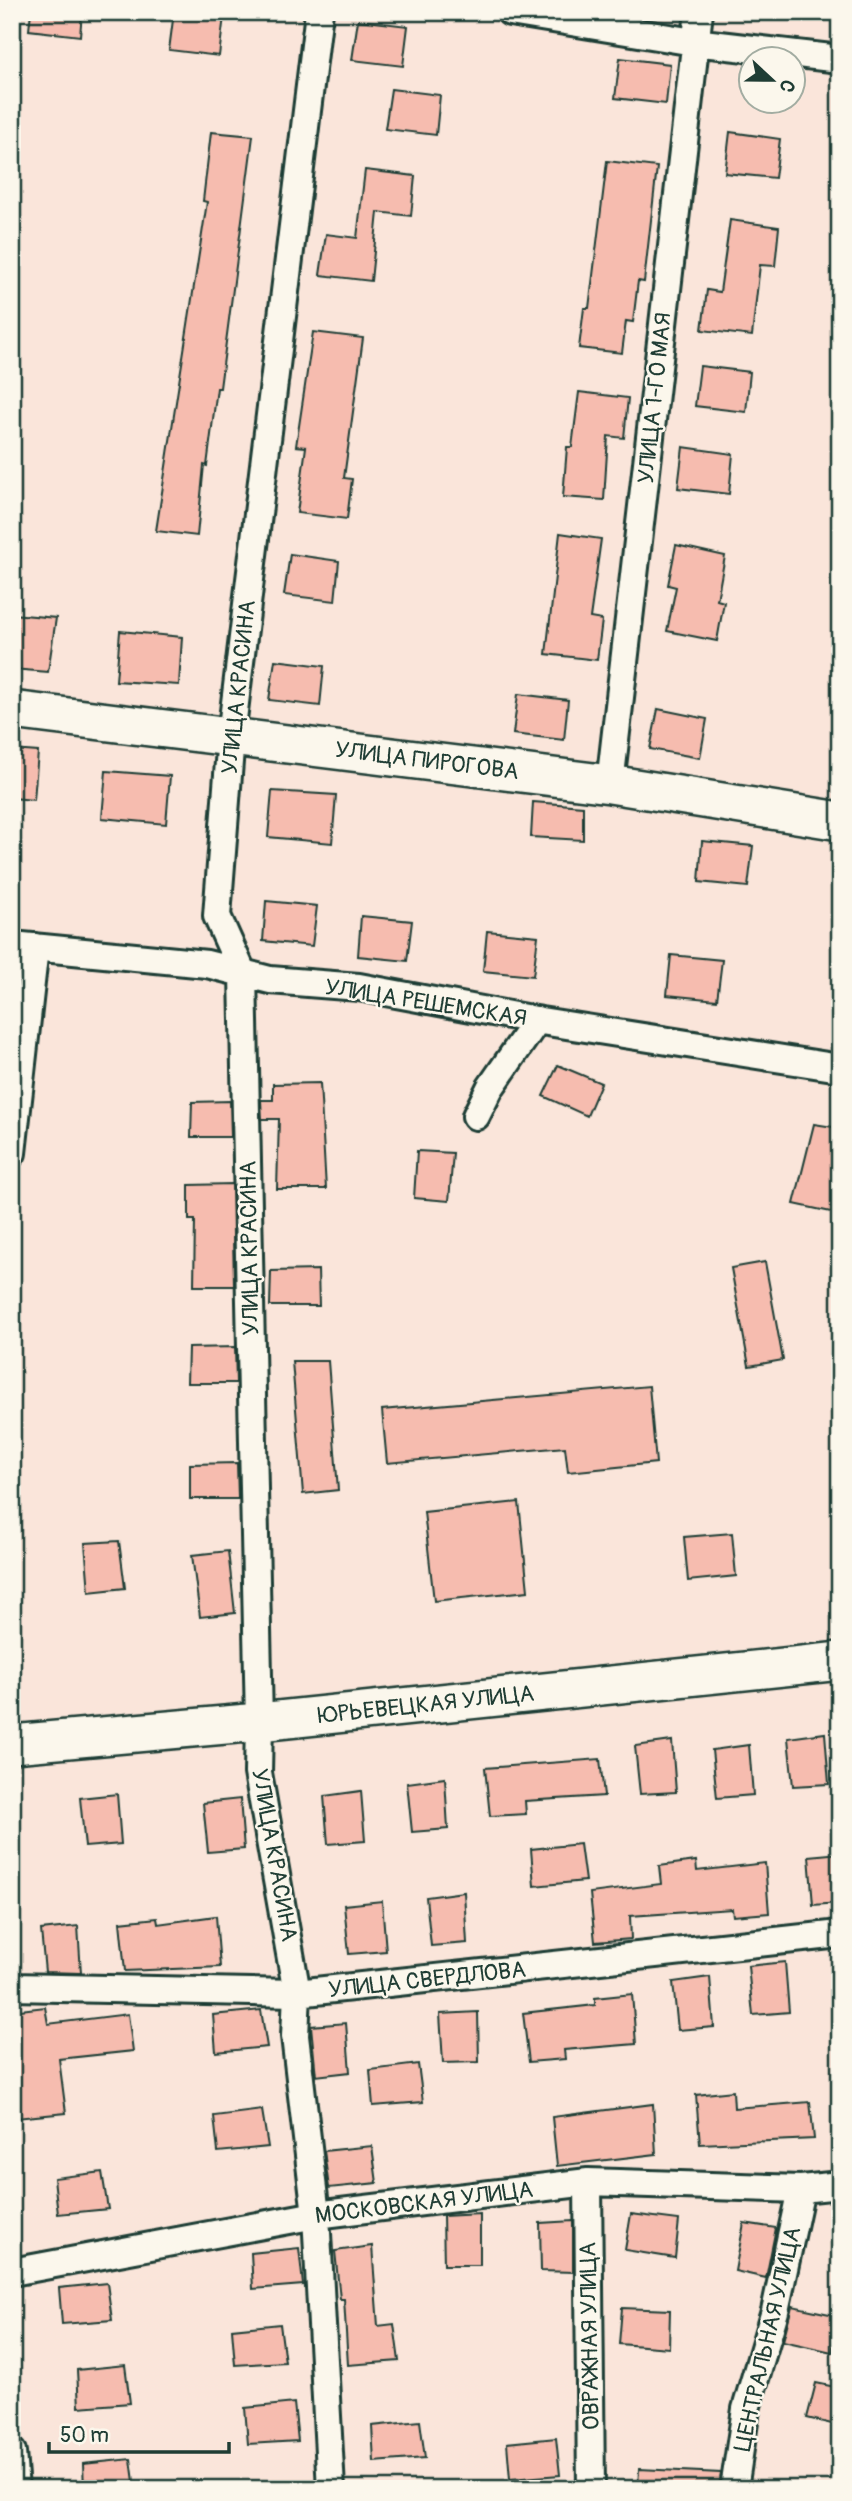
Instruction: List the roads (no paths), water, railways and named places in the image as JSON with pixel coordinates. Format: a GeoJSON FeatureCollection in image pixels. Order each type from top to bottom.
{"type":"FeatureCollection","features":[{"type":"Feature","properties":{"kind":"street","name":"УЛИЦА КРАСИНА"},"geometry":{"type":"LineString","coordinates":[[319,12],[231,736],[218,916],[243,974],[258,1773],[297,1993],[295,2036],[316,2215],[331,2489]]}},
{"type":"Feature","properties":{"kind":"street"},"geometry":{"type":"LineString","coordinates":[[510,12],[694,42],[840,59]]}},
{"type":"Feature","properties":{"kind":"street","name":"УЛИЦА 1-ГО МАЯ"},"geometry":{"type":"LineString","coordinates":[[610,784],[699,12]]}},
{"type":"Feature","properties":{"kind":"street","name":"УЛИЦА ПИРОГОВА"},"geometry":{"type":"LineString","coordinates":[[12,710],[610,784],[840,821]]}},
{"type":"Feature","properties":{"kind":"street"},"geometry":{"type":"LineString","coordinates":[[12,1153],[24,946]]}},
{"type":"Feature","properties":{"kind":"street","name":"УЛИЦА РЕШЕМСКАЯ"},"geometry":{"type":"LineString","coordinates":[[24,946],[207,964],[270,980],[359,987],[537,1020],[840,1068]]}},
{"type":"Feature","properties":{"kind":"street"},"geometry":{"type":"LineString","coordinates":[[476,1116],[490,1088],[537,1020]]}},
{"type":"Feature","properties":{"kind":"street","name":"ЮРЬЕВЕЦКАЯ УЛИЦА"},"geometry":{"type":"LineString","coordinates":[[12,1744],[259,1722],[840,1661]]}},
{"type":"Feature","properties":{"kind":"street","name":"УЛИЦА СВЕРДЛОВА"},"geometry":{"type":"LineString","coordinates":[[12,1987],[297,1993],[840,1934]]}},
{"type":"Feature","properties":{"kind":"street","name":"МОСКОВСКАЯ УЛИЦА"},"geometry":{"type":"LineString","coordinates":[[12,2273],[316,2215],[588,2182],[801,2189],[840,2185]]}},
{"type":"Feature","properties":{"kind":"street","name":"ОВРАЖНАЯ УЛИЦА"},"geometry":{"type":"LineString","coordinates":[[588,2182],[591,2489]]}},
{"type":"Feature","properties":{"kind":"street","name":"ЦЕНТРАЛЬНАЯ УЛИЦА"},"geometry":{"type":"LineString","coordinates":[[734,2489],[746,2409],[775,2312],[801,2189]]}},
{"type":"Feature","properties":{"kind":"street"},"geometry":{"type":"LineString","coordinates":[[12,2452],[15,2489]]}}]}
